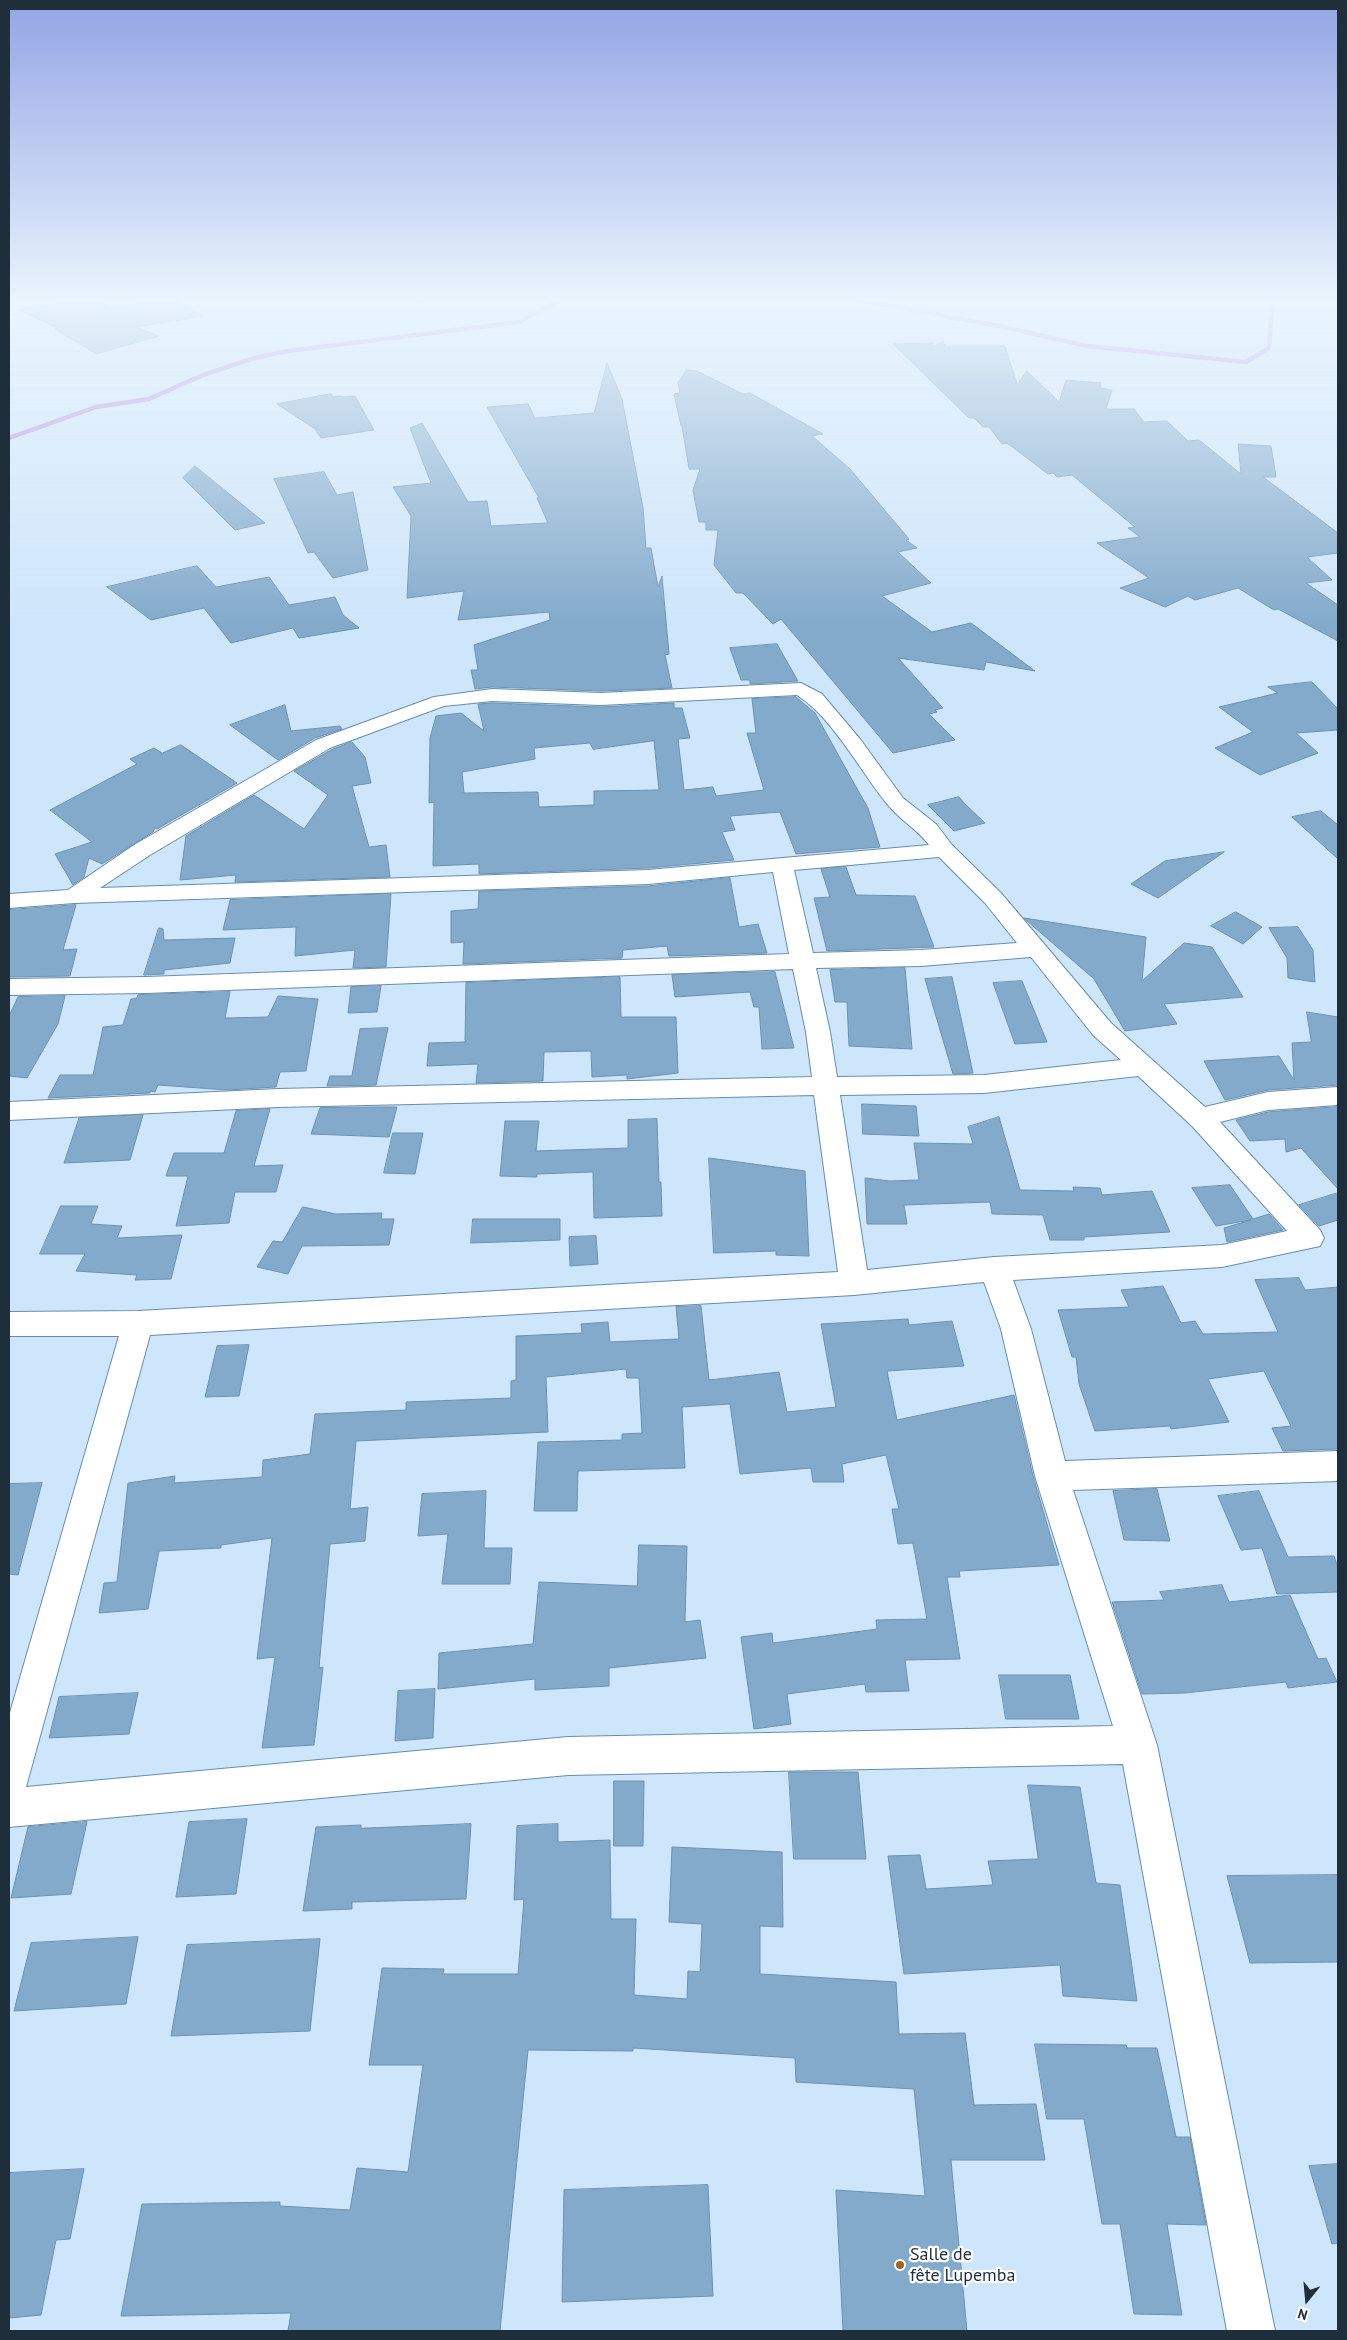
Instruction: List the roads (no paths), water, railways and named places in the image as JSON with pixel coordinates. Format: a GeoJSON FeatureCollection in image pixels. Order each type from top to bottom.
{"type":"FeatureCollection","features":[{"type":"Feature","properties":{"kind":"street"},"geometry":{"type":"LineString","coordinates":[[9,1324],[138,1323],[854,1283],[994,1269],[1222,1256],[1310,1238],[1200,1119],[1102,1029],[1037,949],[1020,933],[993,898],[944,850],[928,829],[896,802],[853,743],[814,698],[801,689],[601,699],[492,695],[441,701],[323,744],[142,850],[74,896]]}},
{"type":"Feature","properties":{"kind":"street"},"geometry":{"type":"LineString","coordinates":[[9,901],[74,896],[648,877],[944,850]]}},
{"type":"Feature","properties":{"kind":"street"},"geometry":{"type":"LineString","coordinates":[[782,865],[803,960],[826,1086],[854,1283]]}},
{"type":"Feature","properties":{"kind":"street"},"geometry":{"type":"LineString","coordinates":[[9,987],[165,985],[803,960],[921,958],[1037,949]]}},
{"type":"Feature","properties":{"kind":"street"},"geometry":{"type":"LineString","coordinates":[[9,1111],[278,1098],[984,1084],[1143,1067]]}},
{"type":"Feature","properties":{"kind":"street"},"geometry":{"type":"LineString","coordinates":[[1200,1119],[1220,1111],[1263,1101],[1295,1097],[1338,1096]]}},
{"type":"Feature","properties":{"kind":"street"},"geometry":{"type":"LineString","coordinates":[[994,1269],[1016,1329],[1052,1476],[1138,1745],[1251,2331]]}},
{"type":"Feature","properties":{"kind":"street"},"geometry":{"type":"LineString","coordinates":[[9,1782],[21,1691],[138,1323]]}},
{"type":"Feature","properties":{"kind":"street"},"geometry":{"type":"LineString","coordinates":[[1052,1476],[1338,1466]]}},
{"type":"Feature","properties":{"kind":"street"},"geometry":{"type":"LineString","coordinates":[[9,1808],[568,1756],[1138,1745]]}},
{"type":"Feature","properties":{"kind":"waterway"},"geometry":{"type":"LineString","coordinates":[[9,438],[101,406]]}},
{"type":"Feature","properties":{"kind":"place","name":"Salle de fête Lupemba"},"geometry":{"type":"Point","coordinates":[900,2265]}}]}
